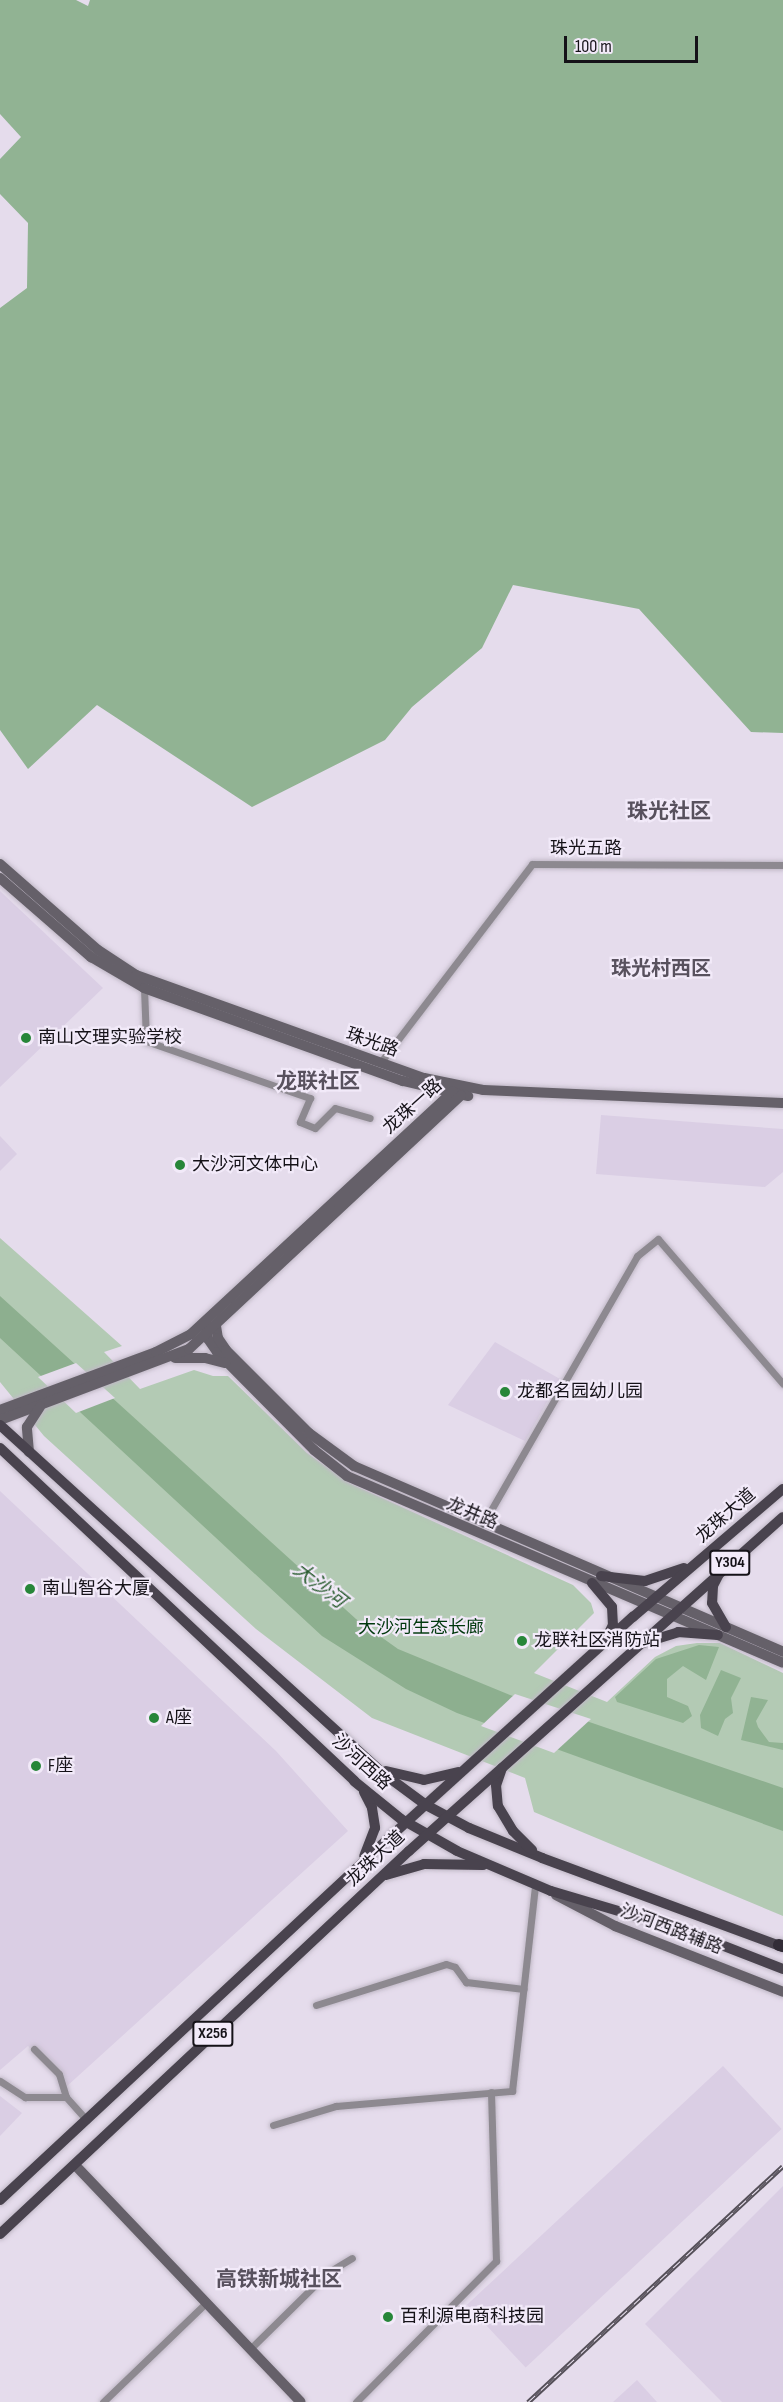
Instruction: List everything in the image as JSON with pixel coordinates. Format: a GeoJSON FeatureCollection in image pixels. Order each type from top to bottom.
{"type":"FeatureCollection","features":[{"type":"Feature","properties":{"kind":"main road","name":"沙河西路"},"geometry":{"type":"LineString","coordinates":[[0,1425],[374,1765],[426,1804],[446,1817],[542,1858],[782,1946]]}},
{"type":"Feature","properties":{"kind":"main road","name":"沙河西路"},"geometry":{"type":"LineString","coordinates":[[0,1448],[354,1780],[406,1822],[426,1835],[551,1892],[683,1930],[783,1969]]}},
{"type":"Feature","properties":{"kind":"main road","name":"龙珠大道"},"geometry":{"type":"LineString","coordinates":[[0,2200],[406,1822],[650,1602],[783,1489]]}},
{"type":"Feature","properties":{"kind":"main road","name":"龙珠大道"},"geometry":{"type":"LineString","coordinates":[[0,2234],[426,1835],[634,1646],[783,1517]]}},
{"type":"Feature","properties":{"kind":"main road"},"geometry":{"type":"LineString","coordinates":[[596,1580],[659,1579],[710,1552]]}},
{"type":"Feature","properties":{"kind":"main road"},"geometry":{"type":"LineString","coordinates":[[634,1646],[678,1632],[722,1631],[713,1609],[711,1594],[724,1569]]}},
{"type":"Feature","properties":{"kind":"main road"},"geometry":{"type":"LineString","coordinates":[[596,1580],[612,1607],[613,1625],[603,1645]]}},
{"type":"Feature","properties":{"kind":"main road"},"geometry":{"type":"LineString","coordinates":[[374,1765],[400,1777],[424,1780],[466,1768]]}},
{"type":"Feature","properties":{"kind":"main road"},"geometry":{"type":"LineString","coordinates":[[503,1765],[496,1785],[501,1813],[518,1837],[542,1858]]}},
{"type":"Feature","properties":{"kind":"main road","name":"X256"},"geometry":{"type":"LineString","coordinates":[[352,1872],[369,1848],[375,1828],[369,1802],[354,1780]]}},
{"type":"Feature","properties":{"kind":"main road"},"geometry":{"type":"LineString","coordinates":[[378,1880],[408,1868],[435,1863],[497,1868]]}},
{"type":"Feature","properties":{"kind":"street","name":"珠光路"},"geometry":{"type":"LineString","coordinates":[[0,864],[98,951],[136,975],[457,1092],[783,1103]]}},
{"type":"Feature","properties":{"kind":"street","name":"珠光五路"},"geometry":{"type":"LineString","coordinates":[[380,1063],[532,864],[783,865]]}},
{"type":"Feature","properties":{"kind":"street","name":"珠光路"},"geometry":{"type":"LineString","coordinates":[[0,878],[91,957],[144,988],[403,1081],[457,1092],[783,1110]]}},
{"type":"Feature","properties":{"kind":"street"},"geometry":{"type":"LineString","coordinates":[[144,988],[146,1041],[310,1098],[300,1122],[315,1128],[335,1108],[370,1118]]}},
{"type":"Feature","properties":{"kind":"street","name":"龙珠一路"},"geometry":{"type":"LineString","coordinates":[[0,1410],[164,1349],[211,1324],[457,1092]]}},
{"type":"Feature","properties":{"kind":"street"},"geometry":{"type":"LineString","coordinates":[[480,1530],[637,1256],[658,1239],[783,1384]]}},
{"type":"Feature","properties":{"kind":"street","name":"龙珠一路"},"geometry":{"type":"LineString","coordinates":[[0,1420],[169,1359],[207,1335],[211,1324]]}},
{"type":"Feature","properties":{"kind":"street","name":"龙井路"},"geometry":{"type":"LineString","coordinates":[[211,1324],[226,1350],[309,1433],[337,1455],[372,1476],[480,1530]]}},
{"type":"Feature","properties":{"kind":"street","name":"龙井路"},"geometry":{"type":"LineString","coordinates":[[207,1335],[233,1368],[314,1450],[347,1476],[673,1612],[783,1652]]}},
{"type":"Feature","properties":{"kind":"street"},"geometry":{"type":"LineString","coordinates":[[169,1359],[208,1358],[233,1368]]}},
{"type":"Feature","properties":{"kind":"street"},"geometry":{"type":"LineString","coordinates":[[29,1452],[25,1441],[27,1424],[44,1404]]}},
{"type":"Feature","properties":{"kind":"street","name":"龙井路"},"geometry":{"type":"LineString","coordinates":[[722,1631],[783,1663]]}},
{"type":"Feature","properties":{"kind":"street"},"geometry":{"type":"LineString","coordinates":[[273,2125],[336,2106],[512,2091],[535,1885]]}},
{"type":"Feature","properties":{"kind":"street","name":"沙河西路辅路"},"geometry":{"type":"LineString","coordinates":[[551,1892],[615,1926],[783,1992]]}},
{"type":"Feature","properties":{"kind":"street"},"geometry":{"type":"LineString","coordinates":[[316,2005],[446,1964],[455,1967],[466,1982],[524,1989]]}},
{"type":"Feature","properties":{"kind":"street"},"geometry":{"type":"LineString","coordinates":[[34,2049],[59,2074],[66,2097],[87,2120]]}},
{"type":"Feature","properties":{"kind":"street"},"geometry":{"type":"LineString","coordinates":[[0,2080],[25,2097],[66,2097]]}},
{"type":"Feature","properties":{"kind":"street"},"geometry":{"type":"LineString","coordinates":[[356,2402],[496,2260],[491,2092]]}},
{"type":"Feature","properties":{"kind":"street"},"geometry":{"type":"LineString","coordinates":[[75,2165],[301,2402]]}},
{"type":"Feature","properties":{"kind":"street"},"geometry":{"type":"LineString","coordinates":[[250,2349],[327,2273],[352,2258]]}},
{"type":"Feature","properties":{"kind":"street"},"geometry":{"type":"LineString","coordinates":[[103,2402],[206,2303]]}},
{"type":"Feature","properties":{"kind":"shaded area"},"geometry":{"type":"Polygon","coordinates":[[[0,0],[76,0],[88,6],[90,0],[783,0],[783,733],[751,732],[639,609],[513,585],[482,648],[412,707],[385,740],[252,807],[97,705],[28,769],[0,730],[0,308],[27,288],[28,223],[0,194],[0,159],[21,137],[0,114],[0,0]]]}},
{"type":"Feature","properties":{"kind":"shaded area","name":"南山文理实验学校"},"geometry":{"type":"Polygon","coordinates":[[[0,891],[103,988],[0,1087],[0,891]]]}},
{"type":"Feature","properties":{"kind":"shaded area"},"geometry":{"type":"Polygon","coordinates":[[[601,1115],[783,1129],[783,1172],[765,1187],[596,1174],[601,1115]]]}},
{"type":"Feature","properties":{"kind":"shaded area"},"geometry":{"type":"Polygon","coordinates":[[[0,1136],[17,1154],[0,1171],[0,1136]]]}},
{"type":"Feature","properties":{"kind":"shaded area","name":"龙都名园幼儿园"},"geometry":{"type":"Polygon","coordinates":[[[495,1342],[560,1379],[525,1441],[448,1405],[495,1342]]]}},
{"type":"Feature","properties":{"kind":"shaded area"},"geometry":{"type":"Polygon","coordinates":[[[0,1491],[276,1751],[348,1831],[66,2087],[28,2046],[0,2070],[0,1491]]]}},
{"type":"Feature","properties":{"kind":"shaded area"},"geometry":{"type":"Polygon","coordinates":[[[699,1645],[719,1647],[706,1680],[683,1666],[667,1679],[667,1697],[688,1706],[692,1716],[683,1723],[617,1702],[615,1697],[656,1659],[699,1645]]]}},
{"type":"Feature","properties":{"kind":"shaded area"},"geometry":{"type":"Polygon","coordinates":[[[721,1670],[741,1678],[731,1698],[733,1713],[725,1719],[718,1736],[701,1728],[700,1715],[721,1670]]]}},
{"type":"Feature","properties":{"kind":"shaded area"},"geometry":{"type":"Polygon","coordinates":[[[751,1697],[768,1700],[756,1721],[769,1742],[783,1743],[783,1750],[741,1740],[751,1697]]]}},
{"type":"Feature","properties":{"kind":"shaded area"},"geometry":{"type":"Polygon","coordinates":[[[723,2066],[782,2129],[526,2368],[467,2305],[723,2066]]]}},
{"type":"Feature","properties":{"kind":"shaded area"},"geometry":{"type":"Polygon","coordinates":[[[0,2096],[22,2113],[0,2136],[0,2096]]]}},
{"type":"Feature","properties":{"kind":"shaded area"},"geometry":{"type":"Polygon","coordinates":[[[783,2186],[783,2402],[722,2402],[645,2324],[783,2186]]]}},
{"type":"Feature","properties":{"kind":"shaded area"},"geometry":{"type":"Polygon","coordinates":[[[637,2380],[657,2402],[613,2402],[637,2380]]]}},
{"type":"Feature","properties":{"kind":"green space","name":"大沙河生态长廊"},"geometry":{"type":"Polygon","coordinates":[[[0,1238],[122,1346],[104,1352],[140,1389],[194,1370],[213,1376],[228,1376],[307,1453],[349,1483],[573,1585],[591,1603],[594,1613],[534,1673],[607,1702],[655,1657],[676,1646],[720,1643],[783,1673],[783,1916],[534,1812],[525,1778],[372,1718],[256,1629],[44,1436],[0,1382],[0,1238]]]}},
{"type":"Feature","properties":{"kind":"water","name":"大沙河"},"geometry":{"type":"Polygon","coordinates":[[[0,1296],[356,1619],[398,1649],[510,1695],[783,1788],[783,1831],[457,1713],[406,1689],[322,1636],[0,1338],[0,1296]]]}},
{"type":"Feature","properties":{"kind":"pier"},"geometry":{"type":"Polygon","coordinates":[[[76,1363],[115,1398],[76,1413],[38,1377],[76,1363]]]}},
{"type":"Feature","properties":{"kind":"pier"},"geometry":{"type":"Polygon","coordinates":[[[515,1694],[591,1719],[554,1753],[481,1726],[515,1694]]]}},
{"type":"Feature","properties":{"kind":"railway"},"geometry":{"type":"LineString","coordinates":[[528,2402],[783,2166]]}},
{"type":"Feature","properties":{"kind":"place","name":"南山文理实验学校"},"geometry":{"type":"Point","coordinates":[26,1038]}},
{"type":"Feature","properties":{"kind":"place","name":"大沙河文体中心"},"geometry":{"type":"Point","coordinates":[180,1165]}},
{"type":"Feature","properties":{"kind":"place","name":"龙都名园幼儿园"},"geometry":{"type":"Point","coordinates":[505,1392]}},
{"type":"Feature","properties":{"kind":"place","name":"南山智谷大厦"},"geometry":{"type":"Point","coordinates":[30,1589]}},
{"type":"Feature","properties":{"kind":"place","name":"龙联社区消防站"},"geometry":{"type":"Point","coordinates":[522,1641]}},
{"type":"Feature","properties":{"kind":"place","name":"A座"},"geometry":{"type":"Point","coordinates":[154,1718]}},
{"type":"Feature","properties":{"kind":"place","name":"F座"},"geometry":{"type":"Point","coordinates":[36,1766]}},
{"type":"Feature","properties":{"kind":"place","name":"百利源电商科技园"},"geometry":{"type":"Point","coordinates":[388,2317]}},
{"type":"Feature","properties":{"kind":"district","name":"珠光社区"},"geometry":{"type":"Point","coordinates":[669,812]}},
{"type":"Feature","properties":{"kind":"district","name":"珠光村西区"},"geometry":{"type":"Point","coordinates":[661,969]}},
{"type":"Feature","properties":{"kind":"district","name":"龙联社区"},"geometry":{"type":"Point","coordinates":[318,1082]}},
{"type":"Feature","properties":{"kind":"district","name":"高铁新城社区"},"geometry":{"type":"Point","coordinates":[279,2280]}}]}
